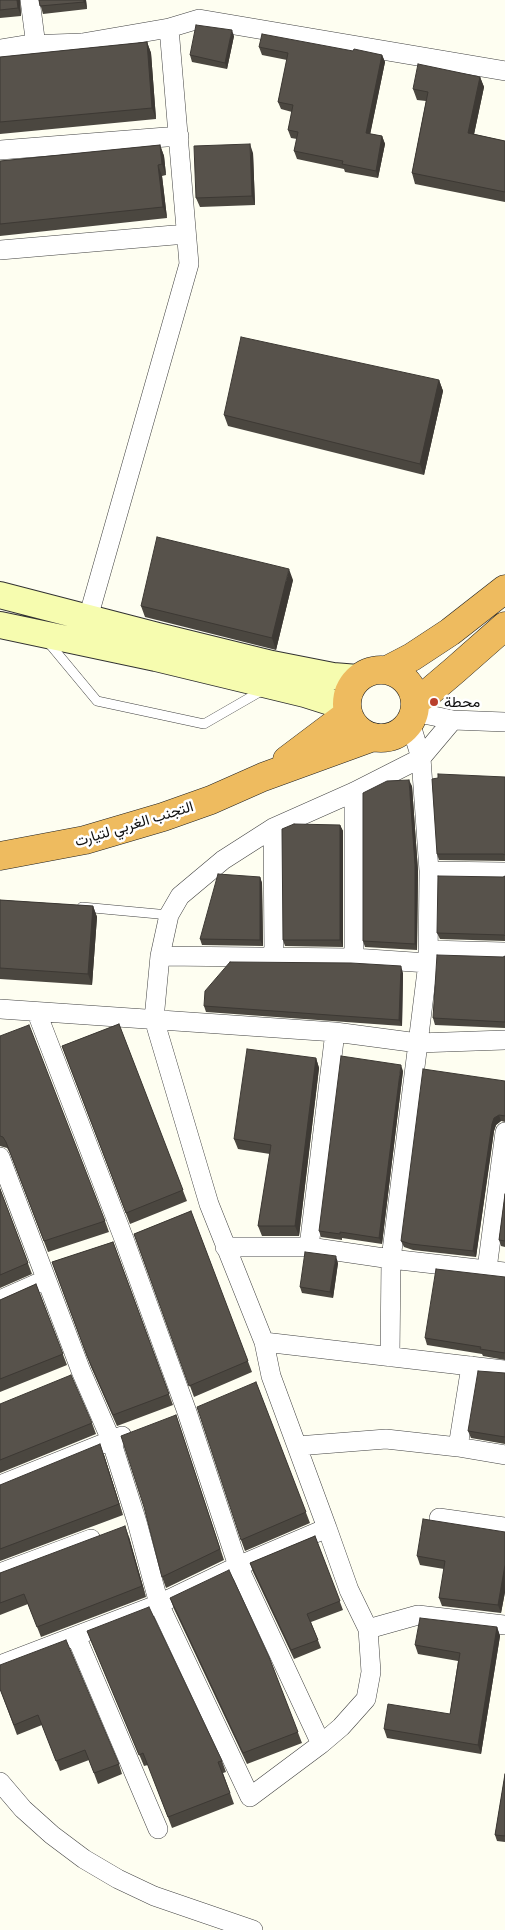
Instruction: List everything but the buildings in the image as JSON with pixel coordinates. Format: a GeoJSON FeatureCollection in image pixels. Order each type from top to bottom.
{"type":"FeatureCollection","features":[{"type":"Feature","properties":{"kind":"highway"},"geometry":{"type":"LineString","coordinates":[[387,670],[412,658],[450,632],[505,589]]}},
{"type":"Feature","properties":{"kind":"highway"},"geometry":{"type":"LineString","coordinates":[[413,711],[409,684],[396,672],[377,669],[366,672],[351,686],[347,696],[347,711],[357,729],[373,738],[394,736],[403,730],[413,711],[428,693],[505,626]]}},
{"type":"Feature","properties":{"kind":"highway","name":"التجنب الغربي لتيارت"},"geometry":{"type":"LineString","coordinates":[[263,777],[347,711]]}},
{"type":"Feature","properties":{"kind":"highway","name":"التجنب الغربي لتيارت"},"geometry":{"type":"LineString","coordinates":[[0,856],[12,856],[86,840],[164,817],[211,800],[263,777],[373,738]]}},
{"type":"Feature","properties":{"kind":"street"},"geometry":{"type":"LineString","coordinates":[[30,0],[36,46]]}},
{"type":"Feature","properties":{"kind":"street"},"geometry":{"type":"LineString","coordinates":[[0,49],[82,43],[169,28],[199,19],[505,72]]}},
{"type":"Feature","properties":{"kind":"street"},"geometry":{"type":"LineString","coordinates":[[88,618],[189,264],[169,28]]}},
{"type":"Feature","properties":{"kind":"street"},"geometry":{"type":"LineString","coordinates":[[0,150],[179,136]]}},
{"type":"Feature","properties":{"kind":"street"},"geometry":{"type":"LineString","coordinates":[[0,250],[186,234]]}},
{"type":"Feature","properties":{"kind":"street"},"geometry":{"type":"LineString","coordinates":[[0,594],[272,664],[334,676],[358,678]]}},
{"type":"Feature","properties":{"kind":"street"},"geometry":{"type":"LineString","coordinates":[[0,625],[156,658],[270,686],[347,711]]}},
{"type":"Feature","properties":{"kind":"street"},"geometry":{"type":"LineString","coordinates":[[390,1356],[391,1259],[428,957],[429,871],[421,758],[413,711],[454,720],[505,722]]}},
{"type":"Feature","properties":{"kind":"street"},"geometry":{"type":"LineString","coordinates":[[0,1158],[81,1371],[110,1440],[137,1522],[159,1604],[250,1798],[322,1744],[341,1727],[366,1699],[371,1672],[368,1629],[350,1590],[297,1446],[263,1379],[264,1342],[225,1248],[200,1208],[154,1019],[160,956],[169,915],[180,896],[223,860],[273,828],[354,792],[421,758],[454,720]]}},
{"type":"Feature","properties":{"kind":"street"},"geometry":{"type":"LineString","coordinates":[[354,792],[354,958]]}},
{"type":"Feature","properties":{"kind":"street"},"geometry":{"type":"LineString","coordinates":[[273,828],[274,957]]}},
{"type":"Feature","properties":{"kind":"street"},"geometry":{"type":"LineString","coordinates":[[429,871],[505,872]]}},
{"type":"Feature","properties":{"kind":"street"},"geometry":{"type":"LineString","coordinates":[[160,956],[354,958],[428,957],[505,952]]}},
{"type":"Feature","properties":{"kind":"street"},"geometry":{"type":"LineString","coordinates":[[0,1009],[335,1032],[418,1043],[505,1040]]}},
{"type":"Feature","properties":{"kind":"street"},"geometry":{"type":"LineString","coordinates":[[37,1013],[132,1236],[238,1566],[322,1744]]}},
{"type":"Feature","properties":{"kind":"street"},"geometry":{"type":"LineString","coordinates":[[309,1247],[335,1032]]}},
{"type":"Feature","properties":{"kind":"street"},"geometry":{"type":"LineString","coordinates":[[225,1248],[309,1247],[496,1271],[505,1132]]}},
{"type":"Feature","properties":{"kind":"street"},"geometry":{"type":"LineString","coordinates":[[105,1245],[132,1236]]}},
{"type":"Feature","properties":{"kind":"street"},"geometry":{"type":"LineString","coordinates":[[0,1300],[43,1273],[59,1260]]}},
{"type":"Feature","properties":{"kind":"street"},"geometry":{"type":"LineString","coordinates":[[264,1342],[505,1370]]}},
{"type":"Feature","properties":{"kind":"street"},"geometry":{"type":"LineString","coordinates":[[458,1447],[471,1366]]}},
{"type":"Feature","properties":{"kind":"street"},"geometry":{"type":"LineString","coordinates":[[63,1378],[81,1371]]}},
{"type":"Feature","properties":{"kind":"street"},"geometry":{"type":"LineString","coordinates":[[0,1485],[136,1431]]}},
{"type":"Feature","properties":{"kind":"street"},"geometry":{"type":"LineString","coordinates":[[297,1446],[386,1438],[505,1455]]}},
{"type":"Feature","properties":{"kind":"street"},"geometry":{"type":"LineString","coordinates":[[439,1518],[505,1527]]}},
{"type":"Feature","properties":{"kind":"street"},"geometry":{"type":"LineString","coordinates":[[0,1572],[137,1522]]}},
{"type":"Feature","properties":{"kind":"street"},"geometry":{"type":"LineString","coordinates":[[0,1665],[159,1604],[238,1566],[327,1528]]}},
{"type":"Feature","properties":{"kind":"street"},"geometry":{"type":"LineString","coordinates":[[368,1629],[418,1615],[505,1625]]}},
{"type":"Feature","properties":{"kind":"street"},"geometry":{"type":"LineString","coordinates":[[76,1636],[158,1829]]}},
{"type":"Feature","properties":{"kind":"street"},"geometry":{"type":"LineString","coordinates":[[0,1782],[23,1809],[52,1836],[109,1874],[154,1896],[252,1930]]}},
{"type":"Feature","properties":{"kind":"lane"},"geometry":{"type":"LineString","coordinates":[[41,634],[97,701],[204,724],[270,686]]}},
{"type":"Feature","properties":{"kind":"lane"},"geometry":{"type":"LineString","coordinates":[[70,906],[169,915]]}},
{"type":"Feature","properties":{"kind":"place","name":"محطة"},"geometry":{"type":"Point","coordinates":[434,702]}}]}
